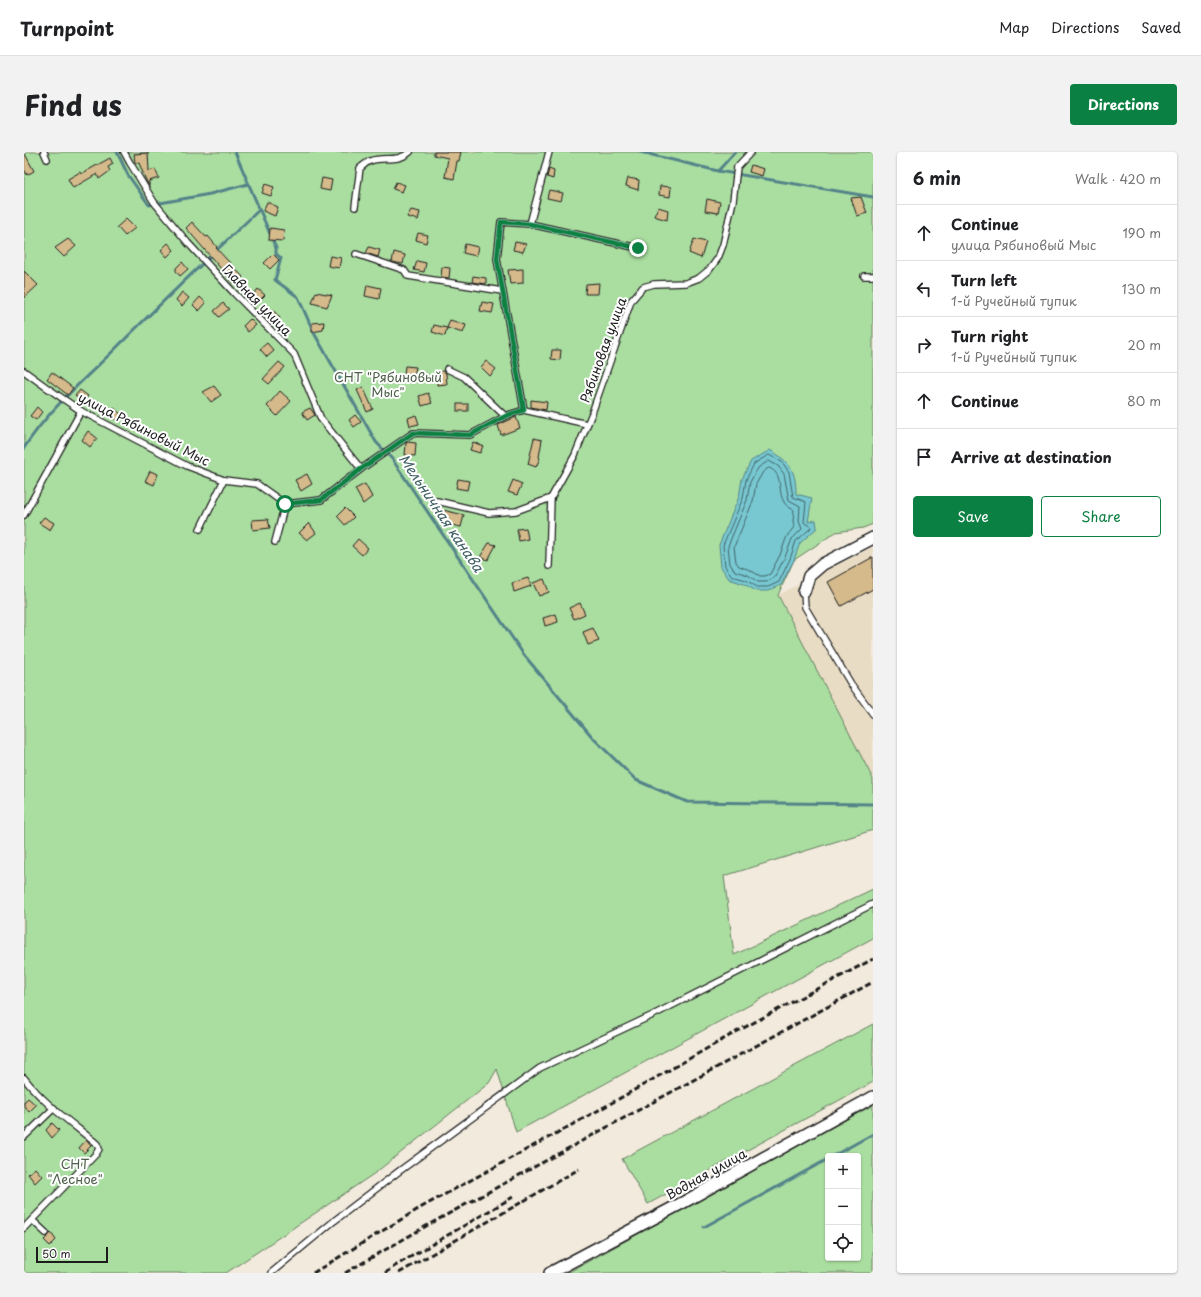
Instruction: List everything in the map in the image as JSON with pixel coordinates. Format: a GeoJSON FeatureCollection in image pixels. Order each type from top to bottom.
{"type":"FeatureCollection","features":[{"type":"Feature","properties":{"kind":"street"},"geometry":{"type":"LineString","coordinates":[[804,592],[809,576],[823,564],[873,538]]}},
{"type":"Feature","properties":{"kind":"street","name":"Водная улица"},"geometry":{"type":"LineString","coordinates":[[550,1273],[684,1202],[873,1097]]}},
{"type":"Feature","properties":{"kind":"lane"},"geometry":{"type":"LineString","coordinates":[[44,152],[47,159]]}},
{"type":"Feature","properties":{"kind":"lane","name":"Главная улица"},"geometry":{"type":"LineString","coordinates":[[124,152],[154,202],[188,243],[235,294],[294,354],[321,419],[361,469]]}},
{"type":"Feature","properties":{"kind":"lane"},"geometry":{"type":"LineString","coordinates":[[354,207],[360,168],[370,161],[393,159],[405,156],[410,152]]}},
{"type":"Feature","properties":{"kind":"lane"},"geometry":{"type":"LineString","coordinates":[[530,224],[549,152]]}},
{"type":"Feature","properties":{"kind":"lane","name":"Рябиновая улица"},"geometry":{"type":"LineString","coordinates":[[549,566],[551,498],[575,455],[631,301],[642,287],[654,284],[686,283],[699,278],[710,269],[718,258],[723,245],[733,201],[737,166],[751,152]]}},
{"type":"Feature","properties":{"kind":"lane"},"geometry":{"type":"LineString","coordinates":[[524,410],[497,259],[501,222],[530,224],[638,248]]}},
{"type":"Feature","properties":{"kind":"lane"},"geometry":{"type":"LineString","coordinates":[[356,254],[404,270],[408,276],[502,291]]}},
{"type":"Feature","properties":{"kind":"lane"},"geometry":{"type":"LineString","coordinates":[[864,276],[873,276]]}},
{"type":"Feature","properties":{"kind":"lane"},"geometry":{"type":"LineString","coordinates":[[447,369],[464,377],[506,416]]}},
{"type":"Feature","properties":{"kind":"lane","name":"улица Рябиновый Мыс"},"geometry":{"type":"LineString","coordinates":[[24,371],[46,388],[82,411],[187,466],[224,480],[257,484],[285,504]]}},
{"type":"Feature","properties":{"kind":"lane"},"geometry":{"type":"LineString","coordinates":[[275,542],[285,504],[321,500],[361,469],[413,433],[470,435],[506,416],[524,410],[587,424]]}},
{"type":"Feature","properties":{"kind":"lane"},"geometry":{"type":"LineString","coordinates":[[24,515],[82,411]]}},
{"type":"Feature","properties":{"kind":"lane"},"geometry":{"type":"LineString","coordinates":[[200,529],[224,480]]}},
{"type":"Feature","properties":{"kind":"lane"},"geometry":{"type":"LineString","coordinates":[[437,501],[489,513],[516,511],[551,498]]}},
{"type":"Feature","properties":{"kind":"lane"},"geometry":{"type":"LineString","coordinates":[[804,592],[805,607],[851,684],[873,714]]}},
{"type":"Feature","properties":{"kind":"lane"},"geometry":{"type":"LineString","coordinates":[[271,1273],[334,1221],[398,1172],[540,1068],[653,1015],[873,904]]}},
{"type":"Feature","properties":{"kind":"lane"},"geometry":{"type":"LineString","coordinates":[[24,1078],[54,1108],[97,1144],[99,1149],[96,1154],[24,1228]]}},
{"type":"Feature","properties":{"kind":"lane"},"geometry":{"type":"LineString","coordinates":[[24,1137],[54,1108]]}},
{"type":"Feature","properties":{"kind":"lane"},"geometry":{"type":"LineString","coordinates":[[32,1220],[46,1233]]}},
{"type":"Feature","properties":{"kind":"shaded area"},"geometry":{"type":"Polygon","coordinates":[[[873,547],[873,779],[778,595],[873,547]]]}},
{"type":"Feature","properties":{"kind":"green space"},"geometry":{"type":"Polygon","coordinates":[[[24,152],[873,152],[873,524],[863,528],[836,532],[794,560],[778,595],[873,779],[873,830],[724,876],[734,955],[873,889],[873,938],[516,1132],[497,1069],[489,1083],[375,1173],[226,1273],[24,1273],[24,152]]]}},
{"type":"Feature","properties":{"kind":"green space"},"geometry":{"type":"Polygon","coordinates":[[[873,1024],[873,1082],[648,1204],[622,1159],[873,1024]]]}},
{"type":"Feature","properties":{"kind":"green space"},"geometry":{"type":"Polygon","coordinates":[[[873,1105],[873,1273],[567,1273],[873,1105]]]}},
{"type":"Feature","properties":{"kind":"water"},"geometry":{"type":"Polygon","coordinates":[[[770,450],[787,463],[793,473],[796,494],[812,498],[808,522],[816,520],[817,528],[800,543],[794,560],[781,585],[768,591],[756,591],[744,584],[729,579],[721,567],[719,545],[739,497],[742,479],[751,461],[770,450]]]}},
{"type":"Feature","properties":{"kind":"building"},"geometry":{"type":"Polygon","coordinates":[[[24,152],[34,171],[27,175],[24,169],[24,152]]]}},
{"type":"Feature","properties":{"kind":"building"},"geometry":{"type":"Polygon","coordinates":[[[434,152],[461,152],[459,161],[457,161],[454,179],[445,177],[448,158],[434,155],[434,152]]]}},
{"type":"Feature","properties":{"kind":"building"},"geometry":{"type":"Polygon","coordinates":[[[148,153],[149,171],[155,169],[159,178],[149,181],[149,186],[139,163],[135,163],[134,154],[148,153]]]}},
{"type":"Feature","properties":{"kind":"building"},"geometry":{"type":"Polygon","coordinates":[[[110,158],[113,164],[108,167],[110,171],[99,179],[97,174],[73,188],[68,179],[80,172],[81,174],[110,158]]]}},
{"type":"Feature","properties":{"kind":"building"},"geometry":{"type":"Polygon","coordinates":[[[751,165],[764,169],[762,176],[749,172],[751,165]]]}},
{"type":"Feature","properties":{"kind":"building"},"geometry":{"type":"Polygon","coordinates":[[[549,169],[554,171],[553,179],[547,177],[549,169]]]}},
{"type":"Feature","properties":{"kind":"building"},"geometry":{"type":"Polygon","coordinates":[[[322,178],[332,180],[330,191],[320,189],[322,178]]]}},
{"type":"Feature","properties":{"kind":"building"},"geometry":{"type":"Polygon","coordinates":[[[628,178],[639,180],[638,190],[626,186],[628,178]]]}},
{"type":"Feature","properties":{"kind":"building"},"geometry":{"type":"Polygon","coordinates":[[[396,182],[405,185],[402,192],[393,189],[396,182]]]}},
{"type":"Feature","properties":{"kind":"building"},"geometry":{"type":"Polygon","coordinates":[[[265,184],[274,187],[271,196],[262,193],[265,184]]]}},
{"type":"Feature","properties":{"kind":"building"},"geometry":{"type":"Polygon","coordinates":[[[660,186],[671,187],[670,197],[659,195],[660,186]]]}},
{"type":"Feature","properties":{"kind":"building"},"geometry":{"type":"Polygon","coordinates":[[[549,190],[563,193],[561,201],[547,198],[549,190]]]}},
{"type":"Feature","properties":{"kind":"building"},"geometry":{"type":"Polygon","coordinates":[[[861,197],[867,213],[857,216],[851,198],[861,197]]]}},
{"type":"Feature","properties":{"kind":"building"},"geometry":{"type":"Polygon","coordinates":[[[707,199],[720,202],[718,213],[705,211],[707,199]]]}},
{"type":"Feature","properties":{"kind":"building"},"geometry":{"type":"Polygon","coordinates":[[[267,202],[278,207],[275,216],[263,211],[267,202]]]}},
{"type":"Feature","properties":{"kind":"building"},"geometry":{"type":"Polygon","coordinates":[[[658,207],[668,210],[667,220],[654,216],[658,207]]]}},
{"type":"Feature","properties":{"kind":"building"},"geometry":{"type":"Polygon","coordinates":[[[411,210],[420,212],[418,220],[407,217],[411,210]]]}},
{"type":"Feature","properties":{"kind":"building"},"geometry":{"type":"Polygon","coordinates":[[[126,219],[135,228],[125,236],[117,227],[126,219]]]}},
{"type":"Feature","properties":{"kind":"building"},"geometry":{"type":"Polygon","coordinates":[[[192,222],[206,237],[208,236],[217,247],[216,248],[243,277],[235,285],[186,228],[192,222]]]}},
{"type":"Feature","properties":{"kind":"building"},"geometry":{"type":"Polygon","coordinates":[[[270,228],[284,230],[283,241],[269,240],[270,228]]]}},
{"type":"Feature","properties":{"kind":"building"},"geometry":{"type":"Polygon","coordinates":[[[418,233],[428,235],[426,243],[416,240],[418,233]]]}},
{"type":"Feature","properties":{"kind":"building"},"geometry":{"type":"Polygon","coordinates":[[[68,239],[76,246],[64,257],[55,248],[68,239]]]}},
{"type":"Feature","properties":{"kind":"building"},"geometry":{"type":"Polygon","coordinates":[[[694,239],[706,242],[701,258],[689,253],[694,239]]]}},
{"type":"Feature","properties":{"kind":"building"},"geometry":{"type":"Polygon","coordinates":[[[515,242],[526,244],[523,252],[513,250],[515,242]]]}},
{"type":"Feature","properties":{"kind":"building"},"geometry":{"type":"Polygon","coordinates":[[[168,243],[174,250],[167,257],[161,250],[168,243]]]}},
{"type":"Feature","properties":{"kind":"building"},"geometry":{"type":"Polygon","coordinates":[[[465,244],[478,247],[476,256],[463,253],[465,244]]]}},
{"type":"Feature","properties":{"kind":"building"},"geometry":{"type":"Polygon","coordinates":[[[369,247],[380,250],[378,257],[366,253],[369,247]]]}},
{"type":"Feature","properties":{"kind":"building"},"geometry":{"type":"Polygon","coordinates":[[[394,252],[405,255],[403,264],[392,262],[394,252]]]}},
{"type":"Feature","properties":{"kind":"building"},"geometry":{"type":"Polygon","coordinates":[[[273,254],[279,260],[270,269],[264,263],[273,254]]]}},
{"type":"Feature","properties":{"kind":"building"},"geometry":{"type":"Polygon","coordinates":[[[330,256],[341,258],[339,268],[328,266],[330,256]]]}},
{"type":"Feature","properties":{"kind":"building"},"geometry":{"type":"Polygon","coordinates":[[[417,261],[426,263],[424,272],[414,270],[417,261]]]}},
{"type":"Feature","properties":{"kind":"building"},"geometry":{"type":"Polygon","coordinates":[[[182,262],[188,269],[180,276],[176,271],[176,268],[182,262]]]}},
{"type":"Feature","properties":{"kind":"building"},"geometry":{"type":"Polygon","coordinates":[[[442,267],[450,268],[449,278],[441,277],[442,267]]]}},
{"type":"Feature","properties":{"kind":"building"},"geometry":{"type":"Polygon","coordinates":[[[523,269],[523,283],[510,284],[508,270],[523,269]]]}},
{"type":"Feature","properties":{"kind":"building"},"geometry":{"type":"Polygon","coordinates":[[[24,271],[38,285],[24,298],[24,271]]]}},
{"type":"Feature","properties":{"kind":"building"},"geometry":{"type":"Polygon","coordinates":[[[473,276],[486,278],[486,284],[472,282],[473,276]]]}},
{"type":"Feature","properties":{"kind":"building"},"geometry":{"type":"Polygon","coordinates":[[[599,283],[598,294],[585,294],[586,284],[599,283]]]}},
{"type":"Feature","properties":{"kind":"building"},"geometry":{"type":"Polygon","coordinates":[[[367,285],[381,288],[379,299],[365,296],[367,285]]]}},
{"type":"Feature","properties":{"kind":"building"},"geometry":{"type":"Polygon","coordinates":[[[258,289],[265,295],[257,303],[251,297],[258,289]]]}},
{"type":"Feature","properties":{"kind":"building"},"geometry":{"type":"Polygon","coordinates":[[[182,292],[189,298],[182,306],[176,300],[182,292]]]}},
{"type":"Feature","properties":{"kind":"building"},"geometry":{"type":"Polygon","coordinates":[[[316,292],[332,295],[327,307],[312,303],[316,292]]]}},
{"type":"Feature","properties":{"kind":"building"},"geometry":{"type":"Polygon","coordinates":[[[200,297],[206,303],[199,311],[193,305],[200,297]]]}},
{"type":"Feature","properties":{"kind":"building"},"geometry":{"type":"Polygon","coordinates":[[[482,302],[494,304],[492,313],[480,311],[482,302]]]}},
{"type":"Feature","properties":{"kind":"building"},"geometry":{"type":"Polygon","coordinates":[[[223,303],[229,309],[219,317],[214,311],[223,303]]]}},
{"type":"Feature","properties":{"kind":"building"},"geometry":{"type":"Polygon","coordinates":[[[273,310],[280,318],[274,323],[267,316],[273,310]]]}},
{"type":"Feature","properties":{"kind":"building"},"geometry":{"type":"Polygon","coordinates":[[[250,319],[256,325],[248,332],[243,326],[250,319]]]}},
{"type":"Feature","properties":{"kind":"building"},"geometry":{"type":"Polygon","coordinates":[[[450,320],[466,325],[463,333],[447,328],[450,320]]]}},
{"type":"Feature","properties":{"kind":"building"},"geometry":{"type":"Polygon","coordinates":[[[324,322],[323,330],[312,332],[312,323],[324,322]]]}},
{"type":"Feature","properties":{"kind":"building"},"geometry":{"type":"Polygon","coordinates":[[[434,325],[447,328],[445,336],[432,332],[434,325]]]}},
{"type":"Feature","properties":{"kind":"building"},"geometry":{"type":"Polygon","coordinates":[[[267,343],[274,351],[267,357],[260,349],[267,343]]]}},
{"type":"Feature","properties":{"kind":"building"},"geometry":{"type":"Polygon","coordinates":[[[552,350],[561,350],[560,360],[551,359],[552,350]]]}},
{"type":"Feature","properties":{"kind":"building"},"geometry":{"type":"Polygon","coordinates":[[[486,361],[496,369],[490,376],[481,367],[486,361]]]}},
{"type":"Feature","properties":{"kind":"building"},"geometry":{"type":"Polygon","coordinates":[[[279,362],[285,367],[269,384],[263,379],[279,362]]]}},
{"type":"Feature","properties":{"kind":"building"},"geometry":{"type":"Polygon","coordinates":[[[405,366],[416,367],[414,376],[404,374],[405,366]]]}},
{"type":"Feature","properties":{"kind":"building"},"geometry":{"type":"Polygon","coordinates":[[[443,371],[446,373],[447,384],[437,385],[436,372],[443,371]]]}},
{"type":"Feature","properties":{"kind":"building"},"geometry":{"type":"Polygon","coordinates":[[[52,372],[73,388],[68,395],[47,379],[52,372]]]}},
{"type":"Feature","properties":{"kind":"building"},"geometry":{"type":"Polygon","coordinates":[[[214,386],[221,395],[211,402],[203,392],[214,386]]]}},
{"type":"Feature","properties":{"kind":"building"},"geometry":{"type":"Polygon","coordinates":[[[363,387],[373,409],[367,412],[357,390],[363,387]]]}},
{"type":"Feature","properties":{"kind":"building"},"geometry":{"type":"Polygon","coordinates":[[[80,390],[88,396],[83,402],[75,396],[80,390]]]}},
{"type":"Feature","properties":{"kind":"building"},"geometry":{"type":"Polygon","coordinates":[[[280,391],[291,401],[277,416],[267,406],[280,391]]]}},
{"type":"Feature","properties":{"kind":"building"},"geometry":{"type":"Polygon","coordinates":[[[428,393],[432,403],[422,406],[419,396],[428,393]]]}},
{"type":"Feature","properties":{"kind":"building"},"geometry":{"type":"Polygon","coordinates":[[[531,400],[547,402],[546,410],[531,407],[531,400]]]}},
{"type":"Feature","properties":{"kind":"building"},"geometry":{"type":"Polygon","coordinates":[[[457,404],[468,404],[468,411],[457,411],[457,404]]]}},
{"type":"Feature","properties":{"kind":"building"},"geometry":{"type":"Polygon","coordinates":[[[37,407],[42,412],[36,420],[30,416],[37,407]]]}},
{"type":"Feature","properties":{"kind":"building"},"geometry":{"type":"Polygon","coordinates":[[[114,408],[122,415],[117,421],[109,414],[114,408]]]}},
{"type":"Feature","properties":{"kind":"building"},"geometry":{"type":"Polygon","coordinates":[[[310,408],[315,415],[307,420],[302,412],[310,408]]]}},
{"type":"Feature","properties":{"kind":"building"},"geometry":{"type":"Polygon","coordinates":[[[355,415],[361,422],[354,427],[349,420],[355,415]]]}},
{"type":"Feature","properties":{"kind":"building"},"geometry":{"type":"Polygon","coordinates":[[[416,415],[419,424],[410,426],[408,418],[416,415]]]}},
{"type":"Feature","properties":{"kind":"building"},"geometry":{"type":"Polygon","coordinates":[[[516,417],[520,428],[501,435],[498,425],[516,417]]]}},
{"type":"Feature","properties":{"kind":"building"},"geometry":{"type":"Polygon","coordinates":[[[88,431],[97,438],[90,447],[82,440],[88,431]]]}},
{"type":"Feature","properties":{"kind":"building"},"geometry":{"type":"Polygon","coordinates":[[[534,438],[542,440],[540,458],[536,467],[528,464],[534,438]]]}},
{"type":"Feature","properties":{"kind":"building"},"geometry":{"type":"Polygon","coordinates":[[[407,442],[416,443],[415,456],[405,455],[407,442]]]}},
{"type":"Feature","properties":{"kind":"building"},"geometry":{"type":"Polygon","coordinates":[[[473,442],[483,446],[480,453],[470,450],[473,442]]]}},
{"type":"Feature","properties":{"kind":"building"},"geometry":{"type":"Polygon","coordinates":[[[150,471],[158,474],[154,485],[145,481],[150,471]]]}},
{"type":"Feature","properties":{"kind":"building"},"geometry":{"type":"Polygon","coordinates":[[[307,474],[312,484],[301,491],[295,480],[307,474]]]}},
{"type":"Feature","properties":{"kind":"building"},"geometry":{"type":"Polygon","coordinates":[[[458,479],[469,481],[467,490],[456,488],[458,479]]]}},
{"type":"Feature","properties":{"kind":"building"},"geometry":{"type":"Polygon","coordinates":[[[513,480],[522,484],[517,495],[508,492],[513,480]]]}},
{"type":"Feature","properties":{"kind":"building"},"geometry":{"type":"Polygon","coordinates":[[[365,484],[372,497],[363,504],[355,489],[365,484]]]}},
{"type":"Feature","properties":{"kind":"building"},"geometry":{"type":"Polygon","coordinates":[[[345,508],[354,517],[345,525],[337,516],[345,508]]]}},
{"type":"Feature","properties":{"kind":"building"},"geometry":{"type":"Polygon","coordinates":[[[443,510],[464,515],[461,527],[441,523],[443,510]]]}},
{"type":"Feature","properties":{"kind":"building"},"geometry":{"type":"Polygon","coordinates":[[[44,517],[54,523],[50,530],[39,523],[44,517]]]}},
{"type":"Feature","properties":{"kind":"building"},"geometry":{"type":"Polygon","coordinates":[[[268,519],[270,528],[253,530],[252,520],[268,519]]]}},
{"type":"Feature","properties":{"kind":"building"},"geometry":{"type":"Polygon","coordinates":[[[309,523],[316,533],[307,540],[299,533],[309,523]]]}},
{"type":"Feature","properties":{"kind":"building"},"geometry":{"type":"Polygon","coordinates":[[[526,528],[528,539],[519,541],[517,529],[526,528]]]}},
{"type":"Feature","properties":{"kind":"building"},"geometry":{"type":"Polygon","coordinates":[[[358,539],[368,548],[362,555],[352,546],[358,539]]]}},
{"type":"Feature","properties":{"kind":"building"},"geometry":{"type":"Polygon","coordinates":[[[489,543],[496,545],[488,560],[480,557],[489,543]]]}},
{"type":"Feature","properties":{"kind":"building"},"geometry":{"type":"Polygon","coordinates":[[[873,557],[873,589],[841,606],[828,582],[873,557]]]}},
{"type":"Feature","properties":{"kind":"building"},"geometry":{"type":"Polygon","coordinates":[[[528,578],[531,586],[514,592],[512,583],[528,578]]]}},
{"type":"Feature","properties":{"kind":"building"},"geometry":{"type":"Polygon","coordinates":[[[544,579],[549,592],[539,596],[533,583],[544,579]]]}},
{"type":"Feature","properties":{"kind":"building"},"geometry":{"type":"Polygon","coordinates":[[[580,603],[585,614],[574,619],[569,608],[580,603]]]}},
{"type":"Feature","properties":{"kind":"building"},"geometry":{"type":"Polygon","coordinates":[[[556,614],[558,622],[545,626],[543,618],[556,614]]]}},
{"type":"Feature","properties":{"kind":"building"},"geometry":{"type":"Polygon","coordinates":[[[593,628],[599,641],[588,645],[583,632],[593,628]]]}},
{"type":"Feature","properties":{"kind":"building"},"geometry":{"type":"Polygon","coordinates":[[[28,1098],[36,1105],[29,1112],[24,1106],[24,1102],[28,1098]]]}},
{"type":"Feature","properties":{"kind":"building"},"geometry":{"type":"Polygon","coordinates":[[[52,1123],[59,1130],[52,1138],[46,1130],[52,1123]]]}},
{"type":"Feature","properties":{"kind":"building"},"geometry":{"type":"Polygon","coordinates":[[[86,1140],[91,1146],[84,1153],[79,1148],[86,1140]]]}},
{"type":"Feature","properties":{"kind":"building"},"geometry":{"type":"Polygon","coordinates":[[[35,1168],[42,1176],[35,1183],[28,1174],[35,1168]]]}},
{"type":"Feature","properties":{"kind":"building"},"geometry":{"type":"Polygon","coordinates":[[[51,1233],[56,1240],[50,1246],[44,1240],[51,1233]]]}},
{"type":"Feature","properties":{"kind":"waterway"},"geometry":{"type":"LineString","coordinates":[[117,152],[128,175],[149,205],[210,194],[248,184]]}},
{"type":"Feature","properties":{"kind":"waterway","name":"Мельничная канава"},"geometry":{"type":"LineString","coordinates":[[235,152],[276,248],[276,254],[281,258],[275,280],[298,297],[314,333],[376,442],[392,459],[524,655],[594,739],[636,780],[687,802],[873,804]]}},
{"type":"Feature","properties":{"kind":"waterway"},"geometry":{"type":"LineString","coordinates":[[640,152],[718,171],[873,197]]}},
{"type":"Feature","properties":{"kind":"waterway"},"geometry":{"type":"LineString","coordinates":[[718,171],[735,152]]}},
{"type":"Feature","properties":{"kind":"waterway"},"geometry":{"type":"LineString","coordinates":[[24,448],[43,422],[64,398],[259,210]]}},
{"type":"Feature","properties":{"kind":"waterway"},"geometry":{"type":"LineString","coordinates":[[838,1153],[873,1134]]}},
{"type":"Feature","properties":{"kind":"waterway"},"geometry":{"type":"LineString","coordinates":[[704,1227],[825,1161]]}},
{"type":"Feature","properties":{"kind":"railway"},"geometry":{"type":"LineString","coordinates":[[313,1273],[420,1208],[608,1105],[736,1032],[873,959]]}},
{"type":"Feature","properties":{"kind":"railway"},"geometry":{"type":"LineString","coordinates":[[345,1273],[428,1225],[873,982]]}},
{"type":"Feature","properties":{"kind":"railway"},"geometry":{"type":"LineString","coordinates":[[399,1273],[579,1169]]}},
{"type":"Feature","properties":{"kind":"railway"},"geometry":{"type":"LineString","coordinates":[[385,1273],[513,1197]]}},
{"type":"Feature","properties":{"kind":"route"},"geometry":{"type":"LineString","coordinates":[[285,504],[321,500],[361,469],[413,433],[470,435],[508,415],[524,410],[497,259],[501,222],[530,224],[638,248]]}},
{"type":"Feature","properties":{"kind":"park label","name":"СНТ \"Рябиновый Мыс\""},"geometry":{"type":"Point","coordinates":[388,384]}},
{"type":"Feature","properties":{"kind":"park label","name":"СНТ \"Лесное\""},"geometry":{"type":"Point","coordinates":[75,1172]}}]}
